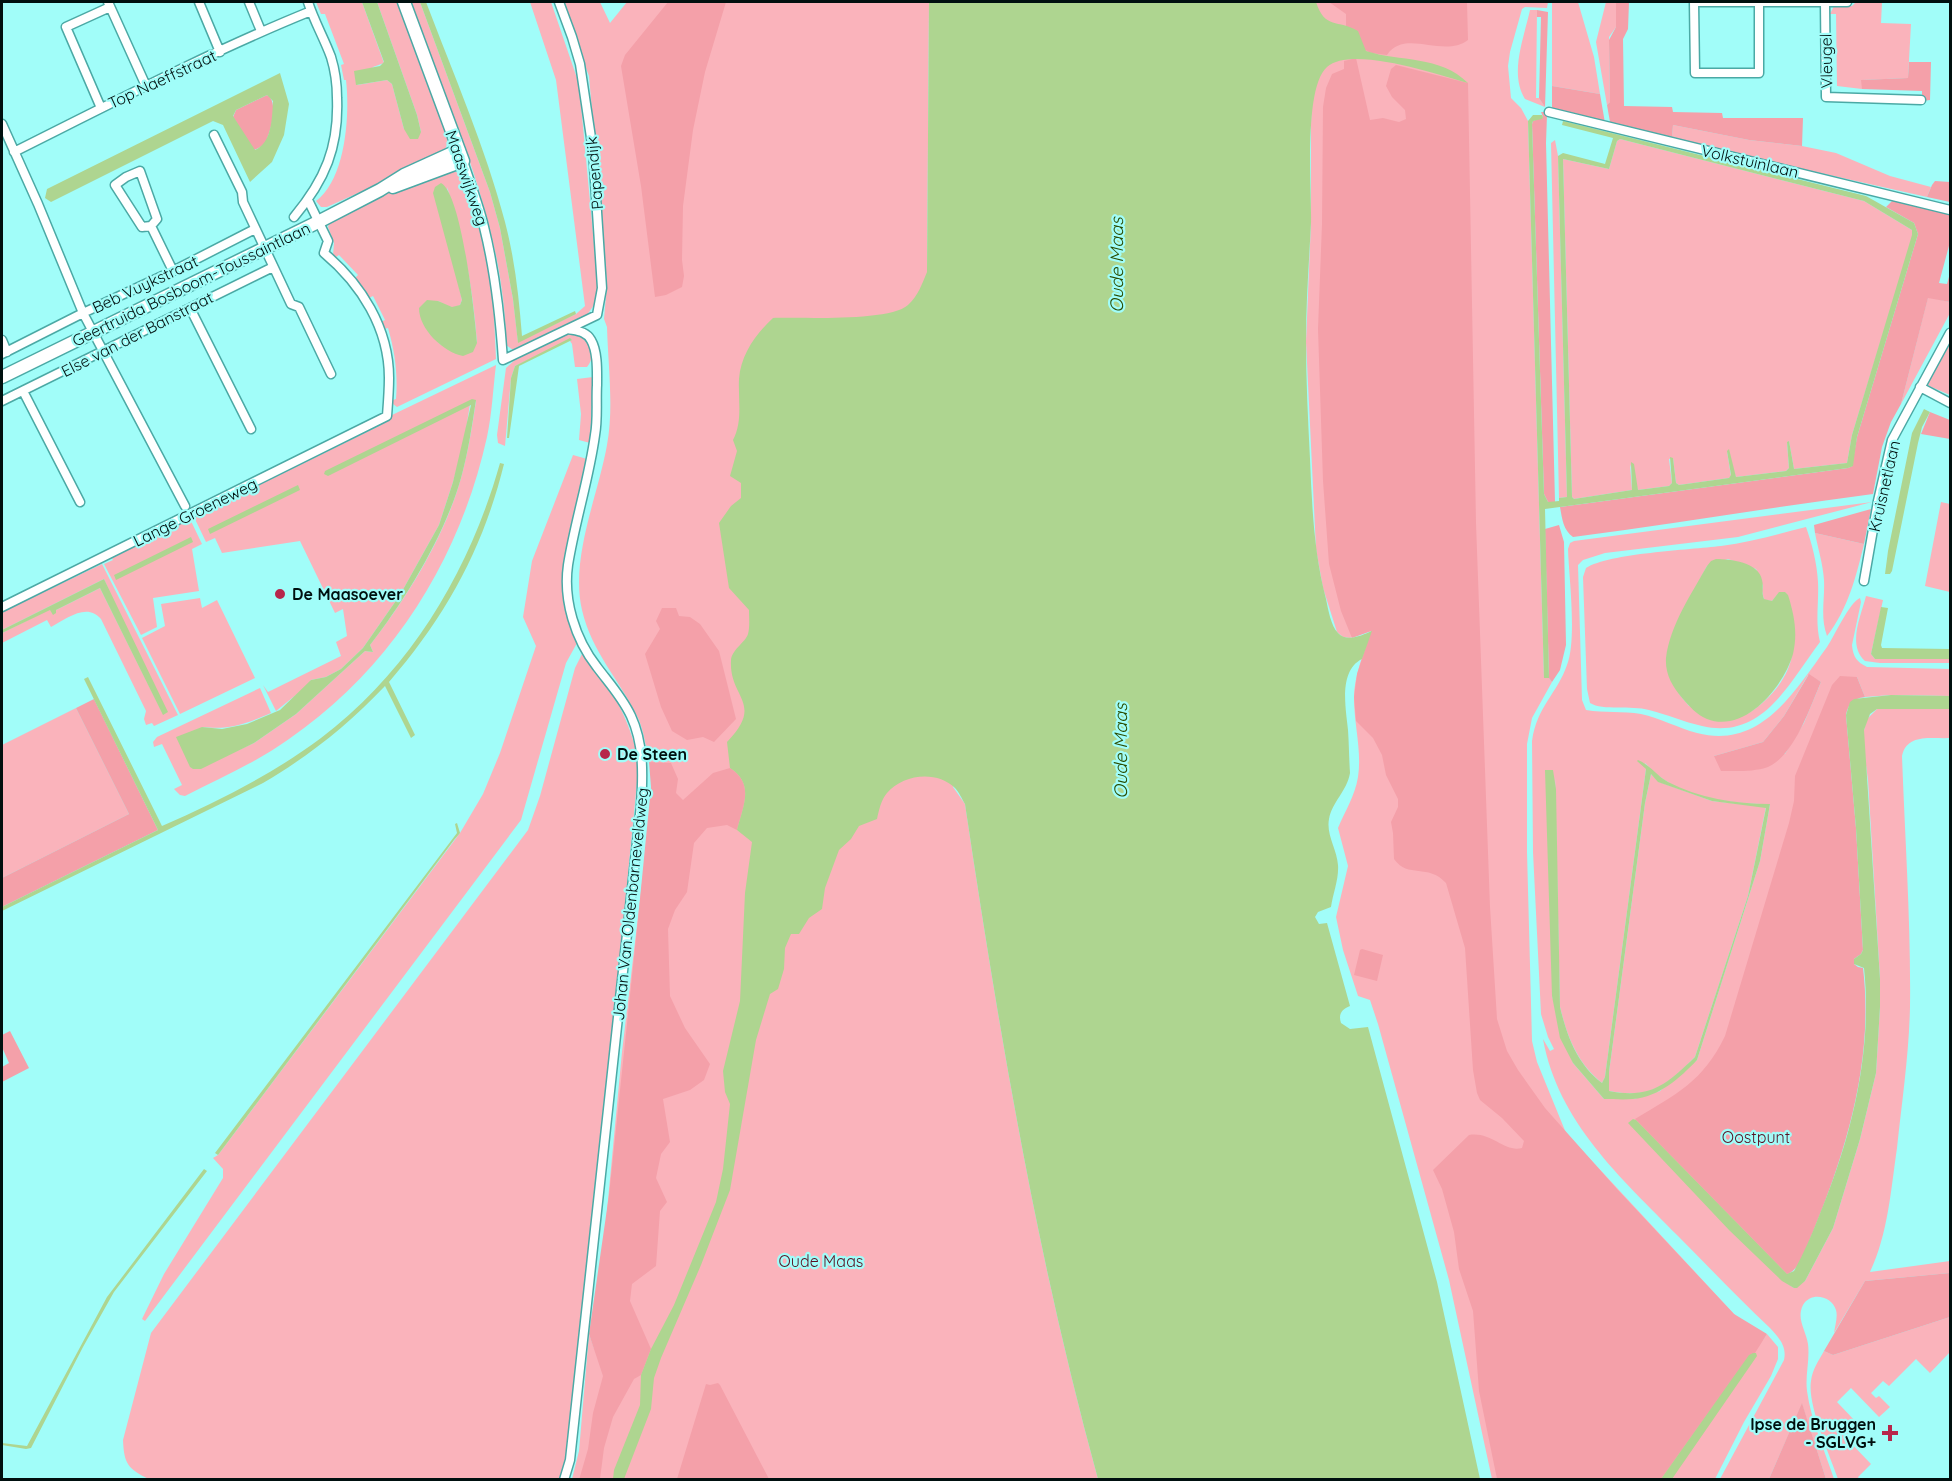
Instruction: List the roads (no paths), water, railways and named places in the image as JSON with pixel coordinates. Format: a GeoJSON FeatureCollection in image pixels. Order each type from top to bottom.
{"type":"FeatureCollection","features":[{"type":"Feature","properties":{"kind":"street"},"geometry":{"type":"LineString","coordinates":[[198,2],[220,52]]}},
{"type":"Feature","properties":{"kind":"street"},"geometry":{"type":"LineString","coordinates":[[249,2],[261,32]]}},
{"type":"Feature","properties":{"kind":"street"},"geometry":{"type":"LineString","coordinates":[[294,217],[325,173],[333,150],[338,119],[337,89],[332,59],[308,2]]}},
{"type":"Feature","properties":{"kind":"street","name":"Maaswijkweg"},"geometry":{"type":"LineString","coordinates":[[404,2],[484,225],[493,264],[503,360],[568,329]]}},
{"type":"Feature","properties":{"kind":"street","name":"Papendijk"},"geometry":{"type":"LineString","coordinates":[[559,2],[572,38],[584,87],[593,151],[602,288],[597,315],[568,329]]}},
{"type":"Feature","properties":{"kind":"street"},"geometry":{"type":"LineString","coordinates":[[1759,3],[1759,73],[1695,73],[1694,2],[1847,2]]}},
{"type":"Feature","properties":{"kind":"street","name":"Vleugel"},"geometry":{"type":"LineString","coordinates":[[1825,3],[1827,97],[1921,100]]}},
{"type":"Feature","properties":{"kind":"street"},"geometry":{"type":"LineString","coordinates":[[100,108],[66,27],[109,4],[146,86]]}},
{"type":"Feature","properties":{"kind":"street","name":"Top Naeffstraat"},"geometry":{"type":"LineString","coordinates":[[14,152],[146,86],[311,11]]}},
{"type":"Feature","properties":{"kind":"street","name":"Volkstuinlaan"},"geometry":{"type":"LineString","coordinates":[[1549,112],[1950,210]]}},
{"type":"Feature","properties":{"kind":"street"},"geometry":{"type":"LineString","coordinates":[[2,124],[83,313],[185,506]]}},
{"type":"Feature","properties":{"kind":"street"},"geometry":{"type":"LineString","coordinates":[[214,135],[242,192],[243,202],[291,304],[299,307],[331,374]]}},
{"type":"Feature","properties":{"kind":"street","name":"Geertruida Bosboom-Toussaintlaan"},"geometry":{"type":"LineString","coordinates":[[2,377],[320,221],[404,175],[461,156]]}},
{"type":"Feature","properties":{"kind":"street"},"geometry":{"type":"LineString","coordinates":[[140,171],[157,219],[151,226],[142,227],[115,185],[140,171]]}},
{"type":"Feature","properties":{"kind":"street"},"geometry":{"type":"LineString","coordinates":[[308,200],[320,221]]}},
{"type":"Feature","properties":{"kind":"street","name":"Lange Groeneweg"},"geometry":{"type":"LineString","coordinates":[[2,607],[387,416],[389,377],[385,346],[374,314],[355,284],[324,253],[328,241],[320,221]]}},
{"type":"Feature","properties":{"kind":"street"},"geometry":{"type":"LineString","coordinates":[[151,226],[173,271]]}},
{"type":"Feature","properties":{"kind":"street","name":"Beb Vuykstraat"},"geometry":{"type":"LineString","coordinates":[[4,353],[255,229]]}},
{"type":"Feature","properties":{"kind":"street","name":"Else van der Banstraat"},"geometry":{"type":"LineString","coordinates":[[2,402],[273,267]]}},
{"type":"Feature","properties":{"kind":"street"},"geometry":{"type":"LineString","coordinates":[[190,308],[252,429]]}},
{"type":"Feature","properties":{"kind":"street","name":"Johan Van Oldenbarneveldweg"},"geometry":{"type":"LineString","coordinates":[[564,1479],[570,1460],[573,1436],[641,805],[643,767],[639,739],[631,716],[616,690],[584,648],[570,612],[568,566],[596,433],[597,376],[592,340],[584,333],[568,329]]}},
{"type":"Feature","properties":{"kind":"street","name":"Kruisnetlaan"},"geometry":{"type":"LineString","coordinates":[[1864,581],[1878,501],[1892,440],[1950,333]]}},
{"type":"Feature","properties":{"kind":"street"},"geometry":{"type":"LineString","coordinates":[[2,340],[4,353]]}},
{"type":"Feature","properties":{"kind":"street"},"geometry":{"type":"LineString","coordinates":[[1920,387],[1950,403]]}},
{"type":"Feature","properties":{"kind":"street"},"geometry":{"type":"LineString","coordinates":[[24,391],[80,502]]}},
{"type":"Feature","properties":{"kind":"water"},"geometry":{"type":"Polygon","coordinates":[[[362,2],[377,2],[417,115],[421,132],[418,139],[410,139],[404,129],[392,84],[387,80],[356,85],[354,71],[380,66],[384,62],[362,2]]]}},
{"type":"Feature","properties":{"kind":"water"},"geometry":{"type":"Polygon","coordinates":[[[420,2],[426,2],[497,194],[514,265],[522,336],[575,311],[576,314],[518,343],[513,299],[500,228],[490,192],[420,2]]]}},
{"type":"Feature","properties":{"kind":"water","name":"Oude Maas"},"geometry":{"type":"Polygon","coordinates":[[[929,2],[1316,2],[1328,20],[1358,31],[1366,51],[1432,63],[1457,74],[1468,83],[1396,64],[1355,59],[1339,61],[1327,67],[1319,78],[1310,140],[1311,223],[1306,356],[1314,530],[1329,612],[1333,626],[1342,636],[1350,638],[1372,631],[1362,659],[1354,665],[1346,681],[1345,701],[1350,773],[1333,807],[1328,825],[1337,859],[1338,876],[1331,907],[1318,912],[1315,917],[1319,924],[1327,923],[1350,1006],[1341,1012],[1341,1023],[1350,1029],[1368,1027],[1437,1282],[1480,1479],[1098,1479],[1056,1312],[1021,1144],[965,804],[948,782],[920,777],[902,782],[887,793],[877,819],[859,826],[851,839],[839,850],[825,888],[822,909],[809,918],[799,934],[791,934],[785,948],[784,969],[778,989],[770,994],[756,1040],[730,1190],[661,1358],[654,1378],[651,1409],[624,1479],[613,1479],[614,1470],[640,1405],[641,1375],[651,1349],[674,1305],[716,1202],[723,1169],[730,1104],[725,1092],[723,1071],[740,1001],[745,893],[752,842],[737,830],[744,804],[745,788],[738,774],[730,768],[727,742],[738,729],[743,718],[743,701],[732,674],[731,661],[733,653],[748,634],[749,610],[729,588],[719,523],[731,506],[741,498],[741,483],[730,476],[737,451],[733,440],[739,418],[740,370],[750,345],[773,318],[844,318],[883,314],[908,305],[919,290],[927,272],[929,2]]]}},
{"type":"Feature","properties":{"kind":"water"},"geometry":{"type":"Polygon","coordinates":[[[280,73],[289,104],[284,135],[272,162],[250,182],[223,125],[213,121],[51,202],[45,198],[47,189],[280,73]],[[267,95],[236,110],[233,116],[255,150],[261,147],[268,136],[273,101],[267,95]]]}},
{"type":"Feature","properties":{"kind":"water"},"geometry":{"type":"Polygon","coordinates":[[[1533,115],[1543,117],[1533,121],[1532,124],[1544,494],[1548,502],[1559,501],[1559,498],[1567,497],[1558,156],[1563,153],[1605,164],[1613,138],[1562,125],[1563,121],[1866,196],[1914,223],[1918,234],[1857,437],[1853,466],[1545,509],[1549,678],[1544,678],[1528,121],[1533,115]],[[1620,139],[1617,141],[1609,169],[1563,159],[1572,497],[1574,499],[1632,490],[1631,462],[1634,464],[1638,490],[1669,486],[1672,483],[1670,457],[1673,458],[1676,483],[1679,485],[1729,478],[1731,475],[1727,451],[1729,449],[1736,477],[1786,471],[1789,468],[1787,442],[1789,441],[1794,469],[1847,463],[1852,435],[1912,235],[1912,230],[1864,201],[1620,139]]]}},
{"type":"Feature","properties":{"kind":"water"},"geometry":{"type":"Polygon","coordinates":[[[441,183],[448,192],[455,209],[461,232],[473,309],[477,343],[473,352],[463,356],[440,345],[423,324],[420,316],[419,308],[427,300],[438,301],[452,307],[460,305],[462,300],[433,193],[435,187],[441,183]]]}},
{"type":"Feature","properties":{"kind":"water"},"geometry":{"type":"Polygon","coordinates":[[[570,338],[572,340],[519,366],[509,438],[507,438],[511,378],[515,366],[570,338]]]}},
{"type":"Feature","properties":{"kind":"water"},"geometry":{"type":"Polygon","coordinates":[[[472,399],[476,400],[470,439],[454,500],[423,566],[397,608],[370,645],[373,652],[365,651],[296,714],[254,743],[201,769],[190,767],[176,737],[202,727],[222,729],[247,724],[280,710],[311,680],[326,677],[341,669],[363,648],[400,595],[439,525],[453,482],[471,405],[328,476],[324,474],[325,471],[472,399]]]}},
{"type":"Feature","properties":{"kind":"water"},"geometry":{"type":"Polygon","coordinates":[[[1924,409],[1930,412],[1922,427],[1918,443],[1892,571],[1890,574],[1885,574],[1912,433],[1924,409]]]}},
{"type":"Feature","properties":{"kind":"water"},"geometry":{"type":"Polygon","coordinates":[[[500,463],[504,464],[485,525],[460,580],[428,632],[389,682],[415,735],[411,738],[385,686],[327,739],[263,783],[2,911],[2,907],[158,830],[84,679],[88,677],[162,826],[224,797],[284,764],[321,738],[383,681],[433,615],[454,579],[472,542],[500,463]]]}},
{"type":"Feature","properties":{"kind":"water"},"geometry":{"type":"Polygon","coordinates":[[[298,485],[300,490],[210,534],[208,529],[298,485]]]}},
{"type":"Feature","properties":{"kind":"water"},"geometry":{"type":"Polygon","coordinates":[[[191,537],[193,542],[116,580],[114,575],[191,537]]]}},
{"type":"Feature","properties":{"kind":"water"},"geometry":{"type":"Polygon","coordinates":[[[1716,559],[1736,561],[1756,569],[1762,580],[1764,599],[1772,601],[1779,592],[1785,592],[1788,595],[1795,624],[1793,654],[1772,693],[1749,713],[1735,720],[1721,722],[1703,717],[1688,705],[1673,685],[1666,664],[1668,646],[1682,610],[1707,566],[1716,559]]]}},
{"type":"Feature","properties":{"kind":"water"},"geometry":{"type":"Polygon","coordinates":[[[104,579],[168,712],[163,715],[100,588],[56,610],[53,615],[50,610],[2,633],[2,630],[104,579]]]}},
{"type":"Feature","properties":{"kind":"water"},"geometry":{"type":"Polygon","coordinates":[[[1881,607],[1888,608],[1882,648],[1950,649],[1950,659],[1875,659],[1871,654],[1881,607]]]}},
{"type":"Feature","properties":{"kind":"water"},"geometry":{"type":"Polygon","coordinates":[[[1891,695],[1950,696],[1950,709],[1877,709],[1870,714],[1864,730],[1880,979],[1876,1073],[1860,1139],[1833,1228],[1805,1281],[1794,1288],[1782,1281],[1729,1230],[1628,1123],[1633,1119],[1636,1120],[1787,1274],[1794,1271],[1814,1230],[1841,1157],[1857,1095],[1865,1031],[1864,968],[1854,964],[1854,959],[1863,950],[1856,828],[1846,715],[1850,702],[1854,699],[1891,695]]]}},
{"type":"Feature","properties":{"kind":"water"},"geometry":{"type":"Polygon","coordinates":[[[1637,761],[1668,782],[1692,792],[1744,803],[1770,804],[1760,861],[1697,1060],[1676,1080],[1652,1095],[1633,1099],[1604,1099],[1573,1063],[1560,1038],[1552,996],[1545,770],[1553,770],[1556,789],[1560,1007],[1574,1049],[1586,1067],[1602,1083],[1605,1077],[1646,769],[1637,761]],[[1651,774],[1645,803],[1609,1072],[1609,1091],[1623,1093],[1647,1091],[1666,1082],[1695,1057],[1748,896],[1766,808],[1712,801],[1658,782],[1651,774]]]}},
{"type":"Feature","properties":{"kind":"water"},"geometry":{"type":"Polygon","coordinates":[[[457,823],[460,833],[218,1155],[215,1153],[457,833],[455,824],[457,823]]]}},
{"type":"Feature","properties":{"kind":"water"},"geometry":{"type":"Polygon","coordinates":[[[204,1169],[207,1171],[114,1292],[31,1448],[2,1445],[2,1443],[27,1446],[107,1297],[204,1169]]]}},
{"type":"Feature","properties":{"kind":"water"},"geometry":{"type":"Polygon","coordinates":[[[1753,1353],[1757,1356],[1672,1479],[1661,1479],[1749,1355],[1753,1353]]]}},
{"type":"Feature","properties":{"kind":"place","name":"De Maasoever"},"geometry":{"type":"Point","coordinates":[280,594]}},
{"type":"Feature","properties":{"kind":"place","name":"De Steen"},"geometry":{"type":"Point","coordinates":[605,754]}},
{"type":"Feature","properties":{"kind":"place","name":"Ipse de Bruggen - SGLVG+"},"geometry":{"type":"Point","coordinates":[1890,1433]}},
{"type":"Feature","properties":{"kind":"park label","name":"Oostpunt"},"geometry":{"type":"Point","coordinates":[1756,1137]}}]}
